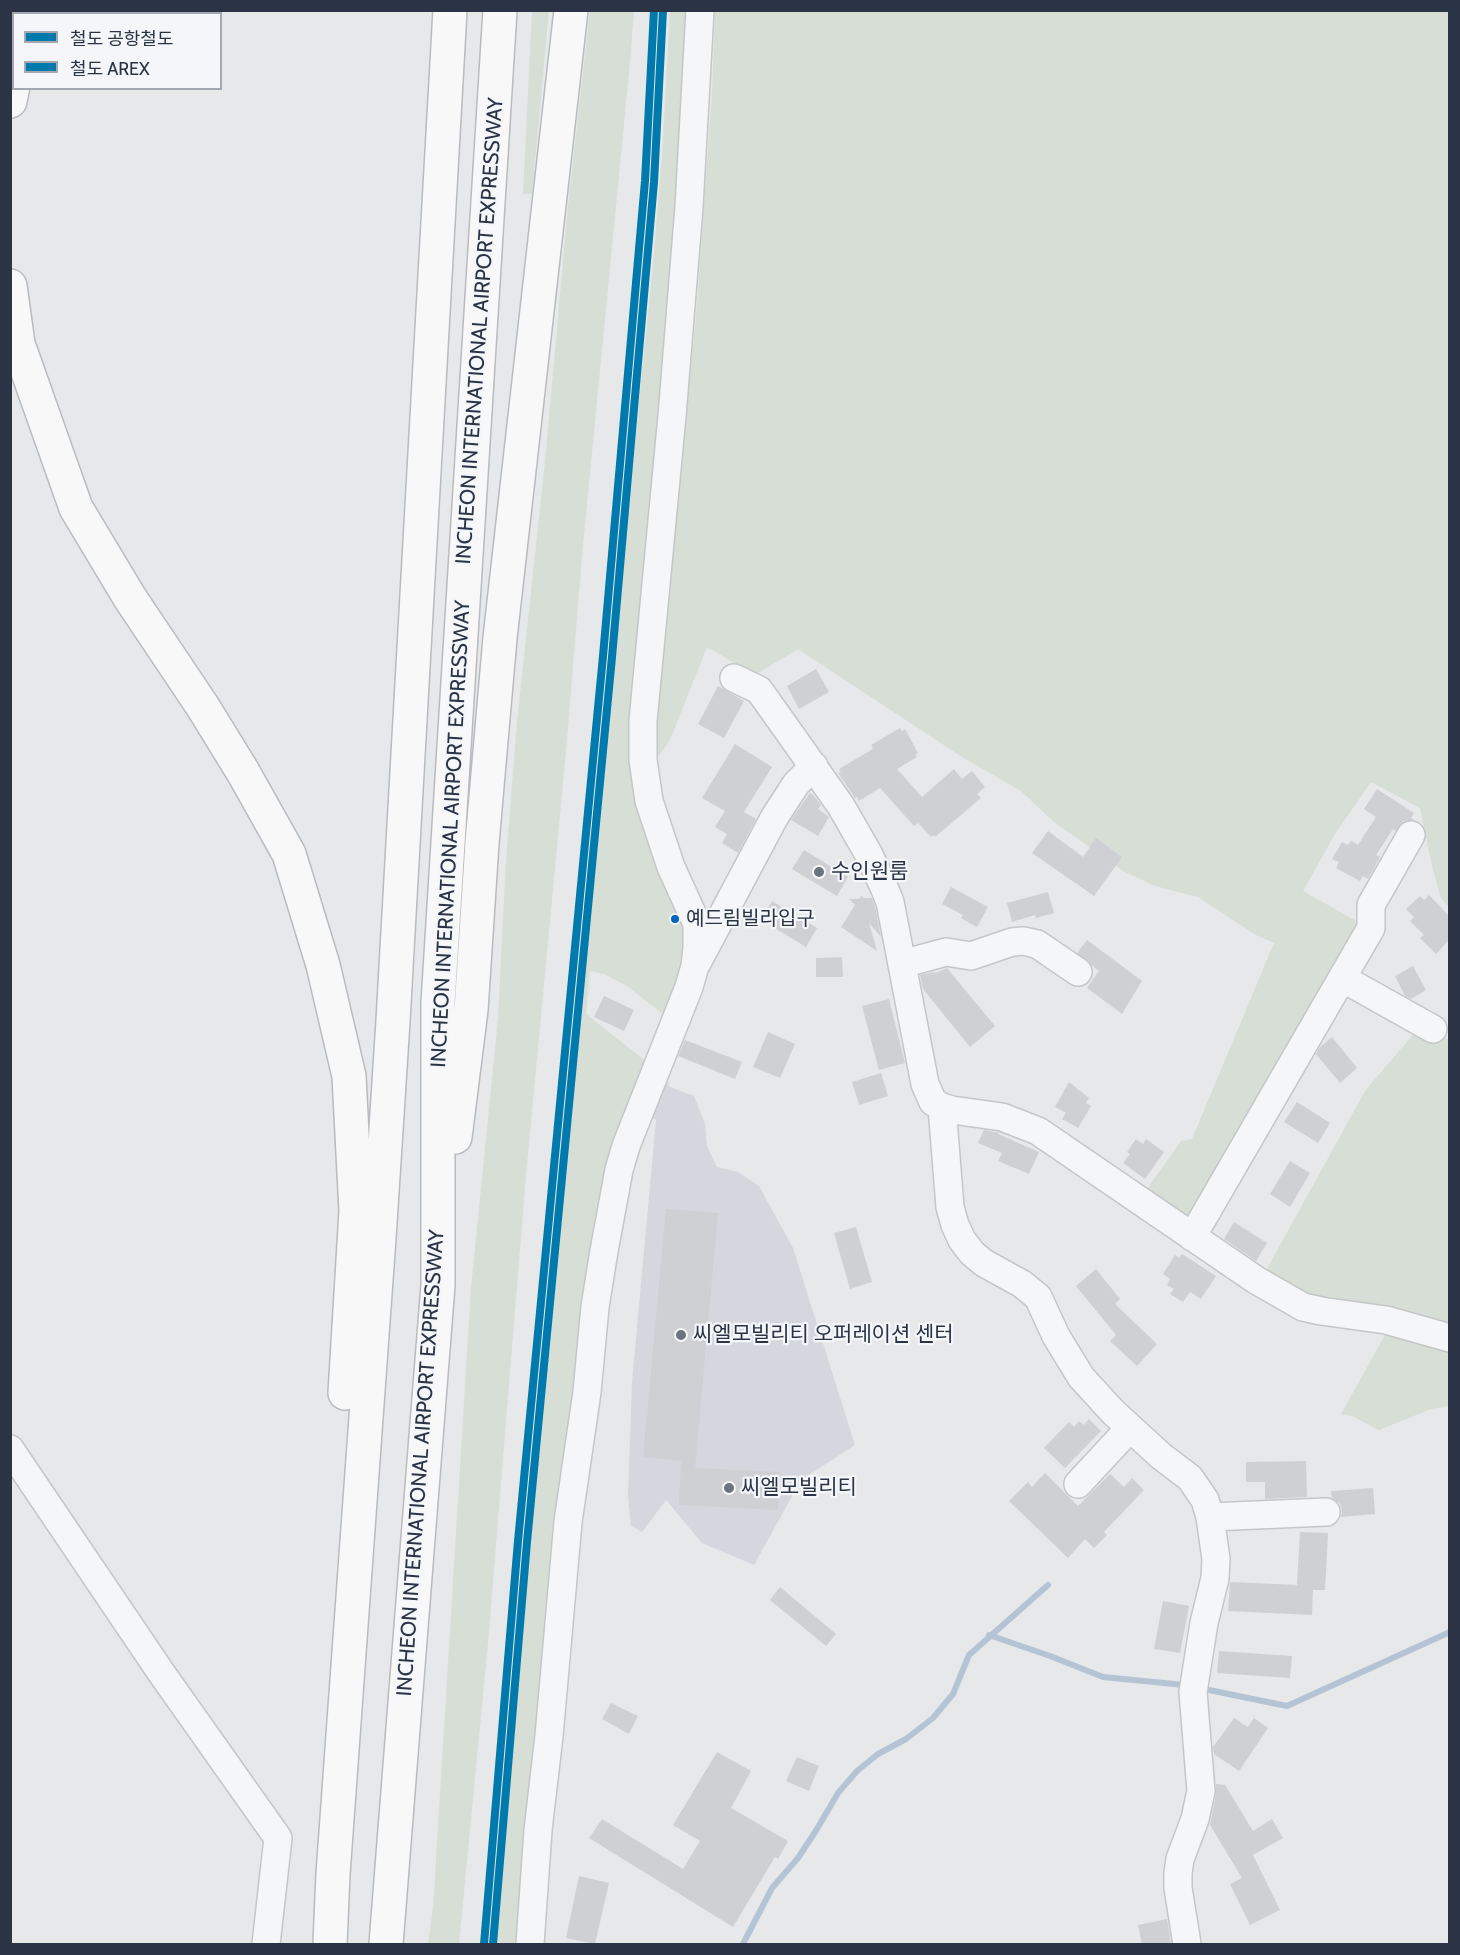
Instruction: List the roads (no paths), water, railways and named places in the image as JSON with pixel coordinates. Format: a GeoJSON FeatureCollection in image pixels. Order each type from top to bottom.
{"type":"FeatureCollection","features":[{"type":"Feature","properties":{"kind":"highway"},"geometry":{"type":"LineString","coordinates":[[330,1944],[333,1874],[381,1215],[450,10]]}},
{"type":"Feature","properties":{"kind":"highway","name":"INCHEON INTERNATIONAL AIRPORT EXPRESSWAY"},"geometry":{"type":"LineString","coordinates":[[386,1944],[438,1285],[438,1003],[500,10]]}},
{"type":"Feature","properties":{"kind":"highway"},"geometry":{"type":"LineString","coordinates":[[438,1285],[471,1010],[482,843],[500,638],[571,10]]}},
{"type":"Feature","properties":{"kind":"highway"},"geometry":{"type":"LineString","coordinates":[[10,286],[18,344],[76,508],[130,598],[203,707],[289,854],[323,965],[349,1076],[356,1211],[332,1631],[333,1874]]}},
{"type":"Feature","properties":{"kind":"street"},"geometry":{"type":"LineString","coordinates":[[695,966],[697,924],[671,867],[649,801],[643,760],[643,721],[689,207],[700,10]]}},
{"type":"Feature","properties":{"kind":"street"},"geometry":{"type":"LineString","coordinates":[[734,678],[759,690],[814,766],[868,853],[884,887],[890,902],[925,1084],[933,1102],[942,1107],[1002,1118],[1038,1131],[1256,1280],[1303,1307],[1386,1320],[1449,1338]]}},
{"type":"Feature","properties":{"kind":"street"},"geometry":{"type":"LineString","coordinates":[[530,1944],[538,1830],[549,1736],[565,1553],[588,1392],[595,1307],[619,1170],[626,1146],[670,1037],[695,966],[708,946],[742,875],[774,818],[796,784],[814,766]]}},
{"type":"Feature","properties":{"kind":"street"},"geometry":{"type":"LineString","coordinates":[[1192,1237],[1342,978],[1381,934],[1371,905],[1411,835]]}},
{"type":"Feature","properties":{"kind":"street"},"geometry":{"type":"LineString","coordinates":[[902,964],[946,952],[970,956],[1012,942],[1023,941],[1037,944],[1078,972]]}},
{"type":"Feature","properties":{"kind":"street"},"geometry":{"type":"LineString","coordinates":[[1342,978],[1432,1029]]}},
{"type":"Feature","properties":{"kind":"street"},"geometry":{"type":"LineString","coordinates":[[942,1107],[950,1207],[962,1240],[984,1263],[1022,1284],[1038,1297],[1056,1336],[1081,1377],[1130,1428],[1197,1487],[1205,1500],[1216,1558],[1215,1578],[1204,1623],[1193,1692],[1201,1791],[1195,1819],[1180,1859],[1178,1874],[1187,1944]]}},
{"type":"Feature","properties":{"kind":"street"},"geometry":{"type":"LineString","coordinates":[[1078,1484],[1130,1428]]}},
{"type":"Feature","properties":{"kind":"street"},"geometry":{"type":"LineString","coordinates":[[10,1449],[160,1671],[278,1838],[266,1944]]}},
{"type":"Feature","properties":{"kind":"street"},"geometry":{"type":"LineString","coordinates":[[1210,1518],[1326,1512]]}},
{"type":"Feature","properties":{"kind":"waterway"},"geometry":{"type":"LineString","coordinates":[[743,1944],[772,1888],[798,1858],[838,1793],[857,1771],[878,1754],[906,1739],[933,1718],[953,1694],[969,1655],[1048,1585]]}},
{"type":"Feature","properties":{"kind":"waterway"},"geometry":{"type":"LineString","coordinates":[[1204,1689],[1287,1706],[1450,1632]]}},
{"type":"Feature","properties":{"kind":"waterway"},"geometry":{"type":"LineString","coordinates":[[989,1635],[1103,1677],[1184,1685]]}},
{"type":"Feature","properties":{"kind":"rail line","name":"공항철도"},"geometry":{"type":"LineString","coordinates":[[484,1944],[518,1541],[603,656],[645,181],[654,10]]}},
{"type":"Feature","properties":{"kind":"rail line","name":"AREX"},"geometry":{"type":"LineString","coordinates":[[493,1944],[527,1542],[612,657],[654,182],[663,10]]}},
{"type":"Feature","properties":{"kind":"place","name":"수인원룸"},"geometry":{"type":"Point","coordinates":[819,872]}},
{"type":"Feature","properties":{"kind":"place","name":"예드림빌라입구"},"geometry":{"type":"Point","coordinates":[675,919]}},
{"type":"Feature","properties":{"kind":"place","name":"씨엘모빌리티 오퍼레이션 센터"},"geometry":{"type":"Point","coordinates":[681,1335]}},
{"type":"Feature","properties":{"kind":"place","name":"씨엘모빌리티"},"geometry":{"type":"Point","coordinates":[729,1488]}}]}
